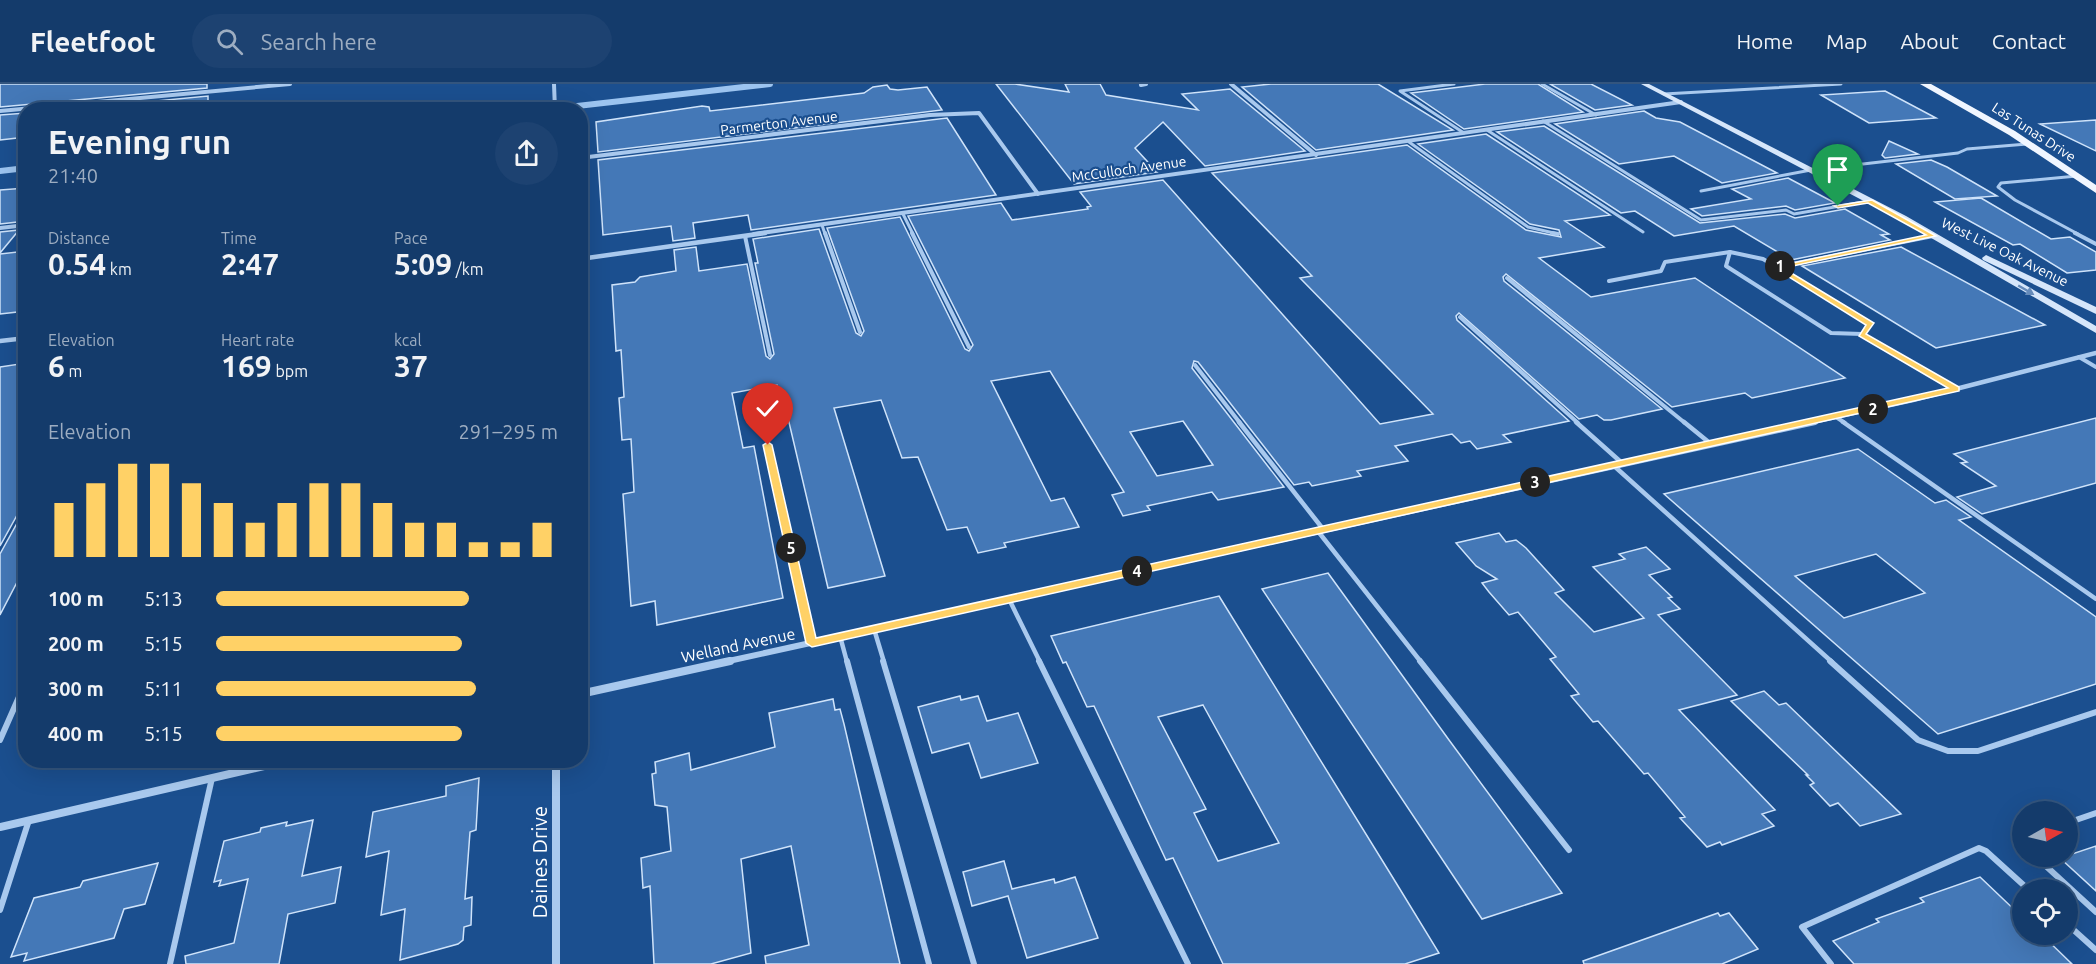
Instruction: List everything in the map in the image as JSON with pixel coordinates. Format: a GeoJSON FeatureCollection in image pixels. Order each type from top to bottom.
{"type":"FeatureCollection","features":[{"type":"Feature","properties":{"kind":"main road","name":"Las Tunas Drive"},"geometry":{"type":"LineString","coordinates":[[1924,84],[2031,144],[2096,190]]}},
{"type":"Feature","properties":{"kind":"street"},"geometry":{"type":"LineString","coordinates":[[97,102],[290,84]]}},
{"type":"Feature","properties":{"kind":"street"},"geometry":{"type":"LineString","coordinates":[[554,84],[555,102]]}},
{"type":"Feature","properties":{"kind":"street"},"geometry":{"type":"LineString","coordinates":[[1141,85],[1146,84]]}},
{"type":"Feature","properties":{"kind":"street"},"geometry":{"type":"LineString","coordinates":[[1231,84],[1316,155]]}},
{"type":"Feature","properties":{"kind":"street","name":"West Live Oak Avenue"},"geometry":{"type":"LineString","coordinates":[[1644,84],[1869,201],[2096,330]]}},
{"type":"Feature","properties":{"kind":"street","name":"McCulloch Avenue"},"geometry":{"type":"LineString","coordinates":[[588,258],[1681,102]]}},
{"type":"Feature","properties":{"kind":"street"},"geometry":{"type":"LineString","coordinates":[[0,111],[18,109]]}},
{"type":"Feature","properties":{"kind":"street","name":"Parmerton Avenue"},"geometry":{"type":"LineString","coordinates":[[588,157],[930,115],[980,113],[1038,194]]}},
{"type":"Feature","properties":{"kind":"street","name":"West Live Oak Avenue"},"geometry":{"type":"LineString","coordinates":[[1902,219],[2096,311]]}},
{"type":"Feature","properties":{"kind":"street"},"geometry":{"type":"LineString","coordinates":[[0,228],[18,226]]}},
{"type":"Feature","properties":{"kind":"street"},"geometry":{"type":"LineString","coordinates":[[0,341],[18,339]]}},
{"type":"Feature","properties":{"kind":"street","name":"Welland Avenue"},"geometry":{"type":"LineString","coordinates":[[588,692],[1836,417],[2096,353]]}},
{"type":"Feature","properties":{"kind":"street"},"geometry":{"type":"LineString","coordinates":[[0,827],[256,768]]}},
{"type":"Feature","properties":{"kind":"street","name":"Daines Drive"},"geometry":{"type":"LineString","coordinates":[[556,768],[556,964]]}},
{"type":"Feature","properties":{"kind":"lane"},"geometry":{"type":"LineString","coordinates":[[1454,84],[1400,91],[1464,134]]}},
{"type":"Feature","properties":{"kind":"lane"},"geometry":{"type":"LineString","coordinates":[[1542,84],[1596,115]]}},
{"type":"Feature","properties":{"kind":"lane"},"geometry":{"type":"LineString","coordinates":[[1664,94],[1840,84]]}},
{"type":"Feature","properties":{"kind":"lane"},"geometry":{"type":"LineString","coordinates":[[1543,122],[1701,220],[1755,212],[1770,214],[1786,210],[1794,214],[1869,201]]}},
{"type":"Feature","properties":{"kind":"lane"},"geometry":{"type":"LineString","coordinates":[[1487,130],[1643,232]]}},
{"type":"Feature","properties":{"kind":"lane"},"geometry":{"type":"LineString","coordinates":[[1409,142],[1528,227],[1558,234]]}},
{"type":"Feature","properties":{"kind":"lane"},"geometry":{"type":"LineString","coordinates":[[1701,190],[1810,170],[1958,153],[1967,149],[2031,144]]}},
{"type":"Feature","properties":{"kind":"lane"},"geometry":{"type":"LineString","coordinates":[[2077,176],[2012,181],[2001,183],[1998,187],[2015,200],[2096,244]]}},
{"type":"Feature","properties":{"kind":"lane"},"geometry":{"type":"LineString","coordinates":[[903,214],[969,347]]}},
{"type":"Feature","properties":{"kind":"lane"},"geometry":{"type":"LineString","coordinates":[[822,225],[860,333]]}},
{"type":"Feature","properties":{"kind":"lane"},"geometry":{"type":"LineString","coordinates":[[745,236],[770,355]]}},
{"type":"Feature","properties":{"kind":"lane"},"geometry":{"type":"LineString","coordinates":[[1777,267],[1933,236]]}},
{"type":"Feature","properties":{"kind":"lane"},"geometry":{"type":"LineString","coordinates":[[1730,252],[1726,266],[1831,333],[1862,334],[1956,389]]}},
{"type":"Feature","properties":{"kind":"lane"},"geometry":{"type":"LineString","coordinates":[[1609,281],[1661,270],[1665,262],[1730,252],[1763,259],[1871,324],[1862,334]]}},
{"type":"Feature","properties":{"kind":"lane"},"geometry":{"type":"LineString","coordinates":[[1507,279],[1711,444]]}},
{"type":"Feature","properties":{"kind":"lane"},"geometry":{"type":"LineString","coordinates":[[1460,317],[1622,463]]}},
{"type":"Feature","properties":{"kind":"lane"},"geometry":{"type":"LineString","coordinates":[[2079,357],[2096,366]]}},
{"type":"Feature","properties":{"kind":"lane"},"geometry":{"type":"LineString","coordinates":[[1195,366],[1569,850]]}},
{"type":"Feature","properties":{"kind":"lane"},"geometry":{"type":"LineString","coordinates":[[1836,417],[2096,599]]}},
{"type":"Feature","properties":{"kind":"lane"},"geometry":{"type":"LineString","coordinates":[[768,445],[812,643]]}},
{"type":"Feature","properties":{"kind":"lane"},"geometry":{"type":"LineString","coordinates":[[1613,465],[1918,740],[1948,752],[1978,751],[2096,712]]}},
{"type":"Feature","properties":{"kind":"lane"},"geometry":{"type":"LineString","coordinates":[[1009,599],[1188,964]]}},
{"type":"Feature","properties":{"kind":"lane"},"geometry":{"type":"LineString","coordinates":[[874,629],[974,964]]}},
{"type":"Feature","properties":{"kind":"lane"},"geometry":{"type":"LineString","coordinates":[[840,636],[929,964]]}},
{"type":"Feature","properties":{"kind":"lane"},"geometry":{"type":"LineString","coordinates":[[0,740],[18,699]]}},
{"type":"Feature","properties":{"kind":"lane"},"geometry":{"type":"LineString","coordinates":[[236,773],[237,768]]}},
{"type":"Feature","properties":{"kind":"lane"},"geometry":{"type":"LineString","coordinates":[[170,964],[212,778]]}},
{"type":"Feature","properties":{"kind":"lane"},"geometry":{"type":"LineString","coordinates":[[2078,819],[2096,813]]}},
{"type":"Feature","properties":{"kind":"lane"},"geometry":{"type":"LineString","coordinates":[[0,910],[29,820]]}},
{"type":"Feature","properties":{"kind":"lane"},"geometry":{"type":"LineString","coordinates":[[1831,964],[1802,927],[1979,848],[1984,849],[2017,879]]}},
{"type":"Feature","properties":{"kind":"lane"},"geometry":{"type":"LineString","coordinates":[[2047,867],[2096,912]]}},
{"type":"Feature","properties":{"kind":"lane"},"geometry":{"type":"LineString","coordinates":[[2078,934],[2096,950]]}},
{"type":"Feature","properties":{"kind":"building"},"geometry":{"type":"Polygon","coordinates":[[[0,84],[207,84],[207,88],[54,102],[18,102],[18,105],[0,107],[0,84]]]}},
{"type":"Feature","properties":{"kind":"building"},"geometry":{"type":"Polygon","coordinates":[[[996,84],[1015,84],[1069,92],[1065,84],[1100,84],[1106,95],[1198,110],[1182,94],[1230,89],[1305,151],[1205,166],[1163,122],[1135,148],[1157,172],[1074,184],[996,84]]]}},
{"type":"Feature","properties":{"kind":"building"},"geometry":{"type":"Polygon","coordinates":[[[1271,84],[1378,84],[1453,130],[1316,150],[1242,87],[1271,84]]]}},
{"type":"Feature","properties":{"kind":"building"},"geometry":{"type":"Polygon","coordinates":[[[1485,84],[1538,84],[1583,112],[1464,129],[1411,93],[1485,84]]]}},
{"type":"Feature","properties":{"kind":"building"},"geometry":{"type":"Polygon","coordinates":[[[1550,84],[1591,84],[1632,105],[1595,110],[1550,84]]]}},
{"type":"Feature","properties":{"kind":"building"},"geometry":{"type":"Polygon","coordinates":[[[887,85],[890,89],[898,90],[927,87],[942,110],[598,152],[596,122],[702,106],[709,107],[710,111],[864,93],[873,87],[887,85]]]}},
{"type":"Feature","properties":{"kind":"building"},"geometry":{"type":"Polygon","coordinates":[[[1885,91],[1936,118],[1869,123],[1821,95],[1885,91]]]}},
{"type":"Feature","properties":{"kind":"building"},"geometry":{"type":"Polygon","coordinates":[[[208,96],[208,102],[145,102],[208,96]]]}},
{"type":"Feature","properties":{"kind":"building"},"geometry":{"type":"Polygon","coordinates":[[[1644,111],[1656,118],[1680,122],[1777,173],[1722,183],[1674,156],[1619,164],[1555,124],[1644,111]]]}},
{"type":"Feature","properties":{"kind":"building"},"geometry":{"type":"Polygon","coordinates":[[[18,114],[18,138],[0,140],[0,115],[18,114]]]}},
{"type":"Feature","properties":{"kind":"building"},"geometry":{"type":"Polygon","coordinates":[[[947,118],[996,195],[751,230],[748,215],[693,223],[695,238],[673,241],[671,226],[603,235],[598,160],[947,118]]]}},
{"type":"Feature","properties":{"kind":"building"},"geometry":{"type":"Polygon","coordinates":[[[2096,120],[2096,151],[2040,124],[2096,120]]]}},
{"type":"Feature","properties":{"kind":"building"},"geometry":{"type":"Polygon","coordinates":[[[1544,126],[1700,223],[1785,214],[1795,218],[1845,209],[1889,234],[1881,235],[1890,240],[1791,260],[1734,226],[1674,236],[1635,211],[1621,213],[1497,132],[1544,126]]]}},
{"type":"Feature","properties":{"kind":"building"},"geometry":{"type":"Polygon","coordinates":[[[1486,134],[1610,215],[1565,221],[1604,247],[1539,258],[1591,297],[1695,278],[1845,378],[1752,398],[1745,393],[1672,407],[1506,274],[1503,277],[1504,281],[1662,409],[1611,420],[1604,420],[1597,415],[1579,419],[1459,313],[1456,316],[1457,320],[1569,421],[1503,435],[1511,442],[1477,449],[1470,441],[1461,443],[1452,434],[1395,446],[1408,461],[1357,471],[1361,476],[1312,486],[1309,482],[1294,485],[1198,362],[1194,361],[1192,368],[1284,487],[1218,500],[1212,492],[1147,506],[1150,510],[1123,516],[1112,495],[1124,492],[1050,371],[991,381],[1051,501],[1064,498],[1079,527],[1004,543],[1006,547],[978,553],[967,527],[947,530],[918,457],[902,458],[881,400],[834,408],[885,576],[828,588],[784,401],[781,402],[777,385],[732,393],[743,448],[754,446],[783,598],[657,625],[655,601],[631,606],[623,494],[634,492],[631,439],[622,440],[619,398],[624,397],[621,350],[616,351],[612,285],[635,282],[640,277],[676,271],[674,250],[696,247],[699,271],[747,264],[766,356],[770,359],[774,354],[755,263],[758,263],[753,239],[819,229],[856,333],[861,336],[864,331],[827,228],[900,217],[965,349],[969,351],[973,345],[908,216],[1001,203],[1012,220],[1088,209],[1087,207],[1091,206],[1080,192],[1163,180],[1380,424],[1433,414],[1300,278],[1312,276],[1212,173],[1407,145],[1526,230],[1561,237],[1559,230],[1530,224],[1418,144],[1486,134]],[[1183,421],[1130,432],[1157,476],[1213,465],[1183,421]]]}},
{"type":"Feature","properties":{"kind":"building"},"geometry":{"type":"Polygon","coordinates":[[[1889,141],[1918,154],[1885,158],[1882,155],[1889,141]]]}},
{"type":"Feature","properties":{"kind":"building"},"geometry":{"type":"Polygon","coordinates":[[[1931,160],[1997,196],[1955,199],[1896,164],[1931,160]]]}},
{"type":"Feature","properties":{"kind":"building"},"geometry":{"type":"Polygon","coordinates":[[[1788,178],[1835,203],[1795,210],[1786,206],[1702,216],[1691,209],[1751,199],[1732,189],[1788,178]]]}},
{"type":"Feature","properties":{"kind":"building"},"geometry":{"type":"Polygon","coordinates":[[[18,189],[18,222],[0,224],[0,190],[18,189]]]}},
{"type":"Feature","properties":{"kind":"building"},"geometry":{"type":"Polygon","coordinates":[[[1981,198],[2051,239],[2070,237],[2096,252],[2096,270],[2067,273],[2020,244],[2013,245],[1935,202],[1981,198]]]}},
{"type":"Feature","properties":{"kind":"building"},"geometry":{"type":"Polygon","coordinates":[[[18,230],[0,253],[0,232],[18,230]]]}},
{"type":"Feature","properties":{"kind":"building"},"geometry":{"type":"Polygon","coordinates":[[[1901,247],[2045,325],[1936,348],[1802,266],[1901,247]]]}},
{"type":"Feature","properties":{"kind":"building"},"geometry":{"type":"Polygon","coordinates":[[[18,252],[18,312],[0,314],[0,254],[18,252]]]}},
{"type":"Feature","properties":{"kind":"building"},"geometry":{"type":"Polygon","coordinates":[[[18,364],[18,513],[0,546],[0,367],[18,364]]]}},
{"type":"Feature","properties":{"kind":"building"},"geometry":{"type":"Polygon","coordinates":[[[2096,418],[2096,483],[1982,514],[1957,497],[1996,486],[1961,463],[1967,462],[1954,454],[2096,418]]]}},
{"type":"Feature","properties":{"kind":"building"},"geometry":{"type":"Polygon","coordinates":[[[1858,449],[1935,503],[1946,500],[1971,517],[1959,520],[2096,617],[2096,684],[1938,734],[1664,494],[1858,449]],[[1876,554],[1795,576],[1844,618],[1925,593],[1876,554]]]}},
{"type":"Feature","properties":{"kind":"building"},"geometry":{"type":"Polygon","coordinates":[[[18,521],[18,580],[0,615],[0,554],[18,521]]]}},
{"type":"Feature","properties":{"kind":"building"},"geometry":{"type":"Polygon","coordinates":[[[1499,533],[1506,542],[1516,540],[1526,548],[1564,590],[1555,593],[1594,632],[1644,618],[1593,567],[1625,559],[1619,554],[1646,547],[1670,569],[1649,575],[1672,597],[1668,598],[1680,609],[1658,615],[1737,695],[1679,710],[1775,810],[1762,814],[1774,826],[1722,845],[1720,842],[1707,847],[1680,818],[1685,817],[1648,773],[1644,774],[1598,721],[1593,722],[1571,696],[1579,694],[1550,659],[1556,657],[1518,612],[1509,615],[1482,583],[1497,579],[1476,566],[1456,543],[1499,533]]]}},
{"type":"Feature","properties":{"kind":"building"},"geometry":{"type":"Polygon","coordinates":[[[1328,573],[1562,893],[1482,919],[1262,589],[1328,573]]]}},
{"type":"Feature","properties":{"kind":"building"},"geometry":{"type":"Polygon","coordinates":[[[1219,596],[1439,953],[1405,964],[1223,964],[1173,858],[1166,860],[1094,706],[1087,707],[1051,636],[1219,596]],[[1203,705],[1158,717],[1206,809],[1194,813],[1218,861],[1279,843],[1203,705]]]}},
{"type":"Feature","properties":{"kind":"building"},"geometry":{"type":"Polygon","coordinates":[[[1764,691],[1779,705],[1786,703],[1901,814],[1860,826],[1838,803],[1830,806],[1810,785],[1814,783],[1806,775],[1808,775],[1731,701],[1764,691]]]}},
{"type":"Feature","properties":{"kind":"building"},"geometry":{"type":"Polygon","coordinates":[[[960,696],[961,700],[978,696],[987,721],[1018,713],[1038,763],[981,778],[969,743],[932,753],[918,707],[960,696]]]}},
{"type":"Feature","properties":{"kind":"building"},"geometry":{"type":"Polygon","coordinates":[[[833,699],[835,710],[840,709],[844,724],[900,964],[766,964],[765,956],[809,945],[791,846],[741,859],[751,953],[711,964],[654,964],[650,886],[643,888],[641,858],[671,851],[667,807],[655,805],[652,774],[656,773],[655,762],[689,753],[691,770],[775,747],[769,713],[833,699]]]}},
{"type":"Feature","properties":{"kind":"building"},"geometry":{"type":"Polygon","coordinates":[[[479,778],[476,830],[470,832],[465,899],[472,897],[471,925],[464,927],[463,940],[458,944],[400,960],[405,909],[381,915],[389,851],[366,857],[373,812],[446,796],[446,786],[479,778]]]}},
{"type":"Feature","properties":{"kind":"building"},"geometry":{"type":"Polygon","coordinates":[[[313,820],[302,876],[341,867],[335,903],[288,914],[279,964],[186,964],[185,956],[234,943],[248,879],[219,886],[221,880],[214,882],[224,841],[260,832],[261,828],[287,822],[286,826],[313,820]]]}},
{"type":"Feature","properties":{"kind":"building"},"geometry":{"type":"Polygon","coordinates":[[[2096,846],[2096,891],[2070,867],[2078,867],[2078,852],[2096,846]]]}},
{"type":"Feature","properties":{"kind":"building"},"geometry":{"type":"Polygon","coordinates":[[[1004,861],[1012,889],[1054,879],[1055,883],[1075,877],[1098,938],[1027,958],[1008,896],[972,906],[963,872],[1004,861]]]}},
{"type":"Feature","properties":{"kind":"building"},"geometry":{"type":"Polygon","coordinates":[[[158,863],[145,904],[124,909],[114,938],[24,961],[27,953],[11,957],[34,898],[80,887],[83,881],[158,863]]]}},
{"type":"Feature","properties":{"kind":"building"},"geometry":{"type":"Polygon","coordinates":[[[1980,877],[2012,907],[2012,945],[2052,945],[2072,964],[1854,964],[1833,941],[1879,922],[1876,919],[1924,902],[1920,898],[1980,877]]]}},
{"type":"Feature","properties":{"kind":"building"},"geometry":{"type":"Polygon","coordinates":[[[1718,913],[1720,916],[1729,913],[1758,949],[1722,964],[1584,964],[1583,961],[1718,913]]]}},
{"type":"Feature","properties":{"kind":"waterway"},"geometry":{"type":"LineString","coordinates":[[588,105],[770,84]]}},
{"type":"Feature","properties":{"kind":"waterway"},"geometry":{"type":"LineString","coordinates":[[0,171],[18,169]]}},
{"type":"Feature","properties":{"kind":"route"},"geometry":{"type":"LineString","coordinates":[[768,445],[812,643],[1956,389],[1862,334],[1871,324],[1777,267],[1933,236],[1869,201],[1838,206]]}}]}
